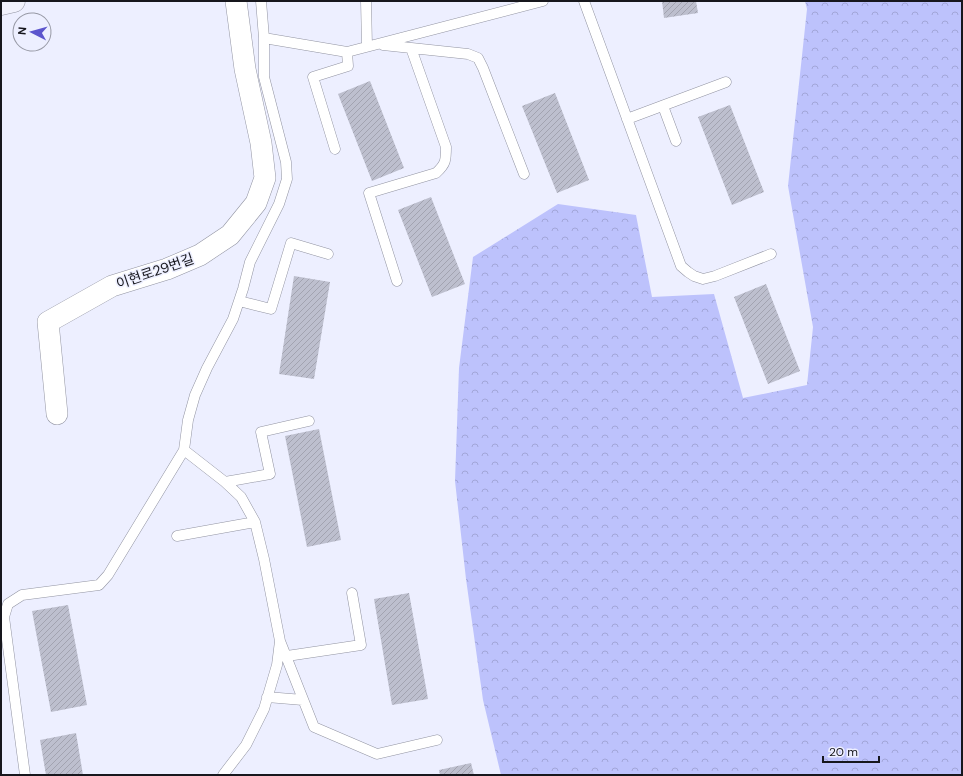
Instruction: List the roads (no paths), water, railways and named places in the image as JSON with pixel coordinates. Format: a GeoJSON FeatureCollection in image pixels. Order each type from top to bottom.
{"type":"FeatureCollection","features":[{"type":"Feature","properties":{"kind":"street"},"geometry":{"type":"LineString","coordinates":[[1,4],[14,1]]}},
{"type":"Feature","properties":{"kind":"street","name":"이현로29번길"},"geometry":{"type":"LineString","coordinates":[[57,414],[48,322],[112,286],[167,269],[200,255],[230,235],[256,202],[265,178],[261,143],[245,69],[236,1]]}},
{"type":"Feature","properties":{"kind":"lane"},"geometry":{"type":"LineString","coordinates":[[25,775],[4,617],[8,604],[22,595],[99,585],[108,575],[184,450],[188,420],[195,395],[207,368],[233,319],[250,262],[279,204],[287,179],[286,162],[264,77],[264,38],[261,1]]}},
{"type":"Feature","properties":{"kind":"lane"},"geometry":{"type":"LineString","coordinates":[[366,1],[372,45]]}},
{"type":"Feature","properties":{"kind":"lane"},"geometry":{"type":"LineString","coordinates":[[264,38],[347,52],[543,1]]}},
{"type":"Feature","properties":{"kind":"lane"},"geometry":{"type":"LineString","coordinates":[[584,1],[682,266],[694,276],[704,279],[771,254]]}},
{"type":"Feature","properties":{"kind":"lane"},"geometry":{"type":"LineString","coordinates":[[372,45],[468,54],[478,58],[524,174]]}},
{"type":"Feature","properties":{"kind":"lane"},"geometry":{"type":"LineString","coordinates":[[396,281],[369,193],[436,173],[442,168],[446,159],[446,147],[410,48]]}},
{"type":"Feature","properties":{"kind":"lane"},"geometry":{"type":"LineString","coordinates":[[335,149],[313,77],[348,66],[347,52]]}},
{"type":"Feature","properties":{"kind":"lane"},"geometry":{"type":"LineString","coordinates":[[627,119],[726,82]]}},
{"type":"Feature","properties":{"kind":"lane"},"geometry":{"type":"LineString","coordinates":[[662,106],[676,141]]}},
{"type":"Feature","properties":{"kind":"lane"},"geometry":{"type":"LineString","coordinates":[[239,301],[271,309],[291,243],[328,254]]}},
{"type":"Feature","properties":{"kind":"lane"},"geometry":{"type":"LineString","coordinates":[[225,482],[270,474],[261,432],[309,422]]}},
{"type":"Feature","properties":{"kind":"lane"},"geometry":{"type":"LineString","coordinates":[[184,450],[225,482],[241,497],[255,522],[264,559],[280,641],[314,727],[377,754],[437,740]]}},
{"type":"Feature","properties":{"kind":"lane"},"geometry":{"type":"LineString","coordinates":[[177,536],[255,522]]}},
{"type":"Feature","properties":{"kind":"lane"},"geometry":{"type":"LineString","coordinates":[[286,656],[360,645],[352,593]]}},
{"type":"Feature","properties":{"kind":"lane"},"geometry":{"type":"LineString","coordinates":[[223,775],[246,745],[264,708],[277,665],[280,641]]}},
{"type":"Feature","properties":{"kind":"lane"},"geometry":{"type":"LineString","coordinates":[[267,697],[303,700]]}}]}
